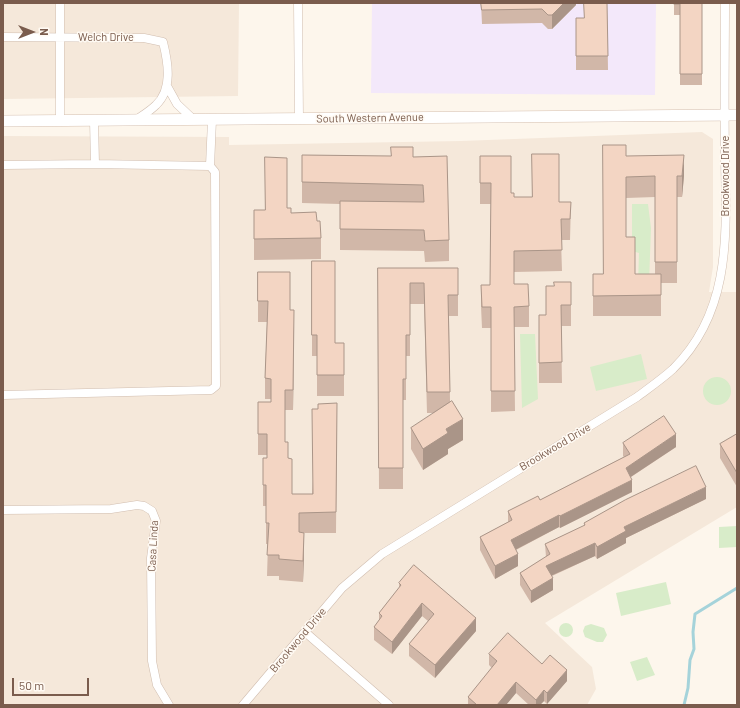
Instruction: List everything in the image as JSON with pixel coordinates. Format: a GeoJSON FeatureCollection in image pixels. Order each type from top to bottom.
{"type":"FeatureCollection","features":[{"type":"Feature","properties":{"kind":"main road","name":"South Western Avenue"},"geometry":{"type":"LineString","coordinates":[[3,121],[737,115]]}},
{"type":"Feature","properties":{"kind":"street"},"geometry":{"type":"LineString","coordinates":[[60,3],[60,121]]}},
{"type":"Feature","properties":{"kind":"street"},"geometry":{"type":"LineString","coordinates":[[298,3],[299,119]]}},
{"type":"Feature","properties":{"kind":"street","name":"Brookwood Drive"},"geometry":{"type":"LineString","coordinates":[[243,705],[342,588],[382,554],[637,397],[673,368],[684,356],[701,331],[712,310],[720,284],[723,266],[725,230],[725,3]]}},
{"type":"Feature","properties":{"kind":"street","name":"Welch Drive"},"geometry":{"type":"LineString","coordinates":[[3,37],[144,38],[163,42],[167,59],[167,86],[157,105],[136,120]]}},
{"type":"Feature","properties":{"kind":"street","name":"Welch Drive"},"geometry":{"type":"LineString","coordinates":[[167,86],[177,104],[194,120]]}},
{"type":"Feature","properties":{"kind":"street"},"geometry":{"type":"LineString","coordinates":[[3,395],[211,390],[216,386],[215,172],[210,166],[212,120]]}},
{"type":"Feature","properties":{"kind":"street"},"geometry":{"type":"LineString","coordinates":[[94,121],[95,164]]}},
{"type":"Feature","properties":{"kind":"street"},"geometry":{"type":"LineString","coordinates":[[3,165],[95,164],[210,166]]}},
{"type":"Feature","properties":{"kind":"street","name":"Casa Linda"},"geometry":{"type":"LineString","coordinates":[[3,510],[111,509],[137,504],[152,511],[156,521],[151,558],[152,661],[157,685],[170,705]]}},
{"type":"Feature","properties":{"kind":"street"},"geometry":{"type":"LineString","coordinates":[[305,632],[388,705]]}},
{"type":"Feature","properties":{"kind":"shaded area"},"geometry":{"type":"Polygon","coordinates":[[[3,3],[239,3],[238,96],[3,99],[3,3]]]}},
{"type":"Feature","properties":{"kind":"shaded area"},"geometry":{"type":"Polygon","coordinates":[[[372,3],[656,3],[655,95],[371,93],[372,3]]]}},
{"type":"Feature","properties":{"kind":"shaded area"},"geometry":{"type":"Polygon","coordinates":[[[702,132],[713,139],[713,267],[709,292],[737,292],[737,507],[545,623],[592,667],[596,689],[587,705],[3,705],[3,136],[229,137],[229,145],[461,141],[702,132]]]}},
{"type":"Feature","properties":{"kind":"green space"},"geometry":{"type":"Polygon","coordinates":[[[632,204],[648,204],[651,228],[649,283],[638,284],[639,253],[632,251],[632,204]]]}},
{"type":"Feature","properties":{"kind":"green space"},"geometry":{"type":"Polygon","coordinates":[[[520,334],[535,334],[538,399],[522,408],[520,334]]]}},
{"type":"Feature","properties":{"kind":"green space"},"geometry":{"type":"Polygon","coordinates":[[[641,354],[647,379],[596,391],[590,367],[641,354]]]}},
{"type":"Feature","properties":{"kind":"green space"},"geometry":{"type":"Polygon","coordinates":[[[717,377],[727,381],[731,391],[727,401],[717,405],[707,401],[703,391],[707,381],[717,377]]]}},
{"type":"Feature","properties":{"kind":"green space"},"geometry":{"type":"Polygon","coordinates":[[[737,526],[737,547],[719,548],[719,527],[737,526]]]}},
{"type":"Feature","properties":{"kind":"green space"},"geometry":{"type":"Polygon","coordinates":[[[666,582],[671,604],[621,616],[616,593],[666,582]]]}},
{"type":"Feature","properties":{"kind":"green space"},"geometry":{"type":"Polygon","coordinates":[[[563,623],[569,623],[573,627],[573,633],[569,637],[563,637],[559,633],[559,627],[563,623]]]}},
{"type":"Feature","properties":{"kind":"green space"},"geometry":{"type":"Polygon","coordinates":[[[591,624],[604,628],[607,635],[603,642],[597,642],[585,637],[583,631],[585,626],[591,624]]]}},
{"type":"Feature","properties":{"kind":"green space"},"geometry":{"type":"Polygon","coordinates":[[[647,657],[655,675],[637,681],[630,662],[647,657]]]}},
{"type":"Feature","properties":{"kind":"building"},"geometry":{"type":"Polygon","coordinates":[[[481,3],[564,3],[552,15],[548,15],[542,9],[482,10],[481,3]]]}},
{"type":"Feature","properties":{"kind":"building"},"geometry":{"type":"Polygon","coordinates":[[[584,3],[607,3],[608,56],[576,56],[576,18],[584,18],[584,3]]]}},
{"type":"Feature","properties":{"kind":"building"},"geometry":{"type":"Polygon","coordinates":[[[674,3],[702,3],[702,74],[680,74],[680,4],[674,3]]]}},
{"type":"Feature","properties":{"kind":"building"},"geometry":{"type":"Polygon","coordinates":[[[603,145],[626,145],[626,156],[684,155],[682,176],[677,176],[677,262],[655,262],[655,176],[626,177],[626,237],[635,237],[635,274],[661,274],[661,295],[593,296],[593,274],[603,274],[603,145]]]}},
{"type":"Feature","properties":{"kind":"building"},"geometry":{"type":"Polygon","coordinates":[[[391,147],[413,147],[413,157],[447,156],[449,240],[425,241],[424,230],[340,229],[340,201],[424,202],[423,185],[302,182],[302,155],[391,156],[391,147]]]}},
{"type":"Feature","properties":{"kind":"building"},"geometry":{"type":"Polygon","coordinates":[[[532,154],[559,154],[559,202],[571,202],[570,219],[561,219],[562,250],[514,251],[514,284],[528,284],[529,306],[514,307],[515,391],[491,391],[491,307],[482,307],[481,285],[490,285],[491,183],[480,183],[480,156],[511,156],[511,193],[514,193],[514,197],[532,197],[532,154]]]}},
{"type":"Feature","properties":{"kind":"building"},"geometry":{"type":"Polygon","coordinates":[[[265,157],[287,158],[287,208],[291,208],[291,213],[316,212],[317,221],[320,221],[321,238],[254,239],[254,210],[265,210],[265,157]]]}},
{"type":"Feature","properties":{"kind":"building"},"geometry":{"type":"Polygon","coordinates":[[[312,261],[335,261],[335,343],[344,343],[344,375],[317,375],[317,335],[312,335],[312,261]]]}},
{"type":"Feature","properties":{"kind":"building"},"geometry":{"type":"Polygon","coordinates":[[[378,268],[458,268],[458,295],[448,295],[450,392],[427,392],[424,283],[410,283],[410,335],[406,335],[406,379],[403,379],[403,468],[379,468],[378,268]]]}},
{"type":"Feature","properties":{"kind":"building"},"geometry":{"type":"Polygon","coordinates":[[[258,272],[290,272],[290,310],[294,310],[293,390],[285,390],[285,442],[288,442],[288,458],[292,459],[292,494],[313,494],[312,409],[318,409],[318,404],[337,403],[336,512],[299,513],[299,532],[304,533],[303,561],[279,559],[279,555],[267,555],[269,523],[266,523],[266,485],[263,485],[263,458],[267,458],[267,434],[258,434],[258,402],[271,402],[271,379],[265,378],[268,301],[258,301],[258,272]]]}},
{"type":"Feature","properties":{"kind":"building"},"geometry":{"type":"Polygon","coordinates":[[[554,282],[571,282],[571,305],[561,305],[562,362],[539,363],[539,315],[546,315],[546,286],[554,286],[554,282]]]}},
{"type":"Feature","properties":{"kind":"building"},"geometry":{"type":"Polygon","coordinates":[[[452,401],[463,419],[446,429],[448,433],[423,449],[411,428],[452,401]]]}},
{"type":"Feature","properties":{"kind":"building"},"geometry":{"type":"Polygon","coordinates":[[[664,416],[676,434],[626,468],[632,480],[511,540],[518,554],[495,566],[480,537],[512,520],[508,511],[538,496],[540,500],[630,454],[623,443],[664,416]]]}},
{"type":"Feature","properties":{"kind":"building"},"geometry":{"type":"Polygon","coordinates":[[[737,434],[737,473],[720,444],[737,434]]]}},
{"type":"Feature","properties":{"kind":"building"},"geometry":{"type":"Polygon","coordinates":[[[696,466],[706,487],[624,527],[626,531],[597,547],[595,543],[546,566],[553,578],[531,591],[520,573],[550,554],[545,544],[585,525],[584,523],[625,500],[696,466]]]}},
{"type":"Feature","properties":{"kind":"building"},"geometry":{"type":"Polygon","coordinates":[[[414,565],[476,618],[435,665],[409,644],[434,614],[422,603],[392,642],[374,627],[382,616],[379,613],[401,585],[399,583],[414,565]]]}},
{"type":"Feature","properties":{"kind":"building"},"geometry":{"type":"Polygon","coordinates":[[[508,633],[542,664],[550,655],[567,670],[547,693],[544,690],[536,700],[516,682],[497,705],[477,705],[468,697],[497,661],[489,654],[508,633]]]}},
{"type":"Feature","properties":{"kind":"waterway"},"geometry":{"type":"LineString","coordinates":[[684,705],[688,688],[690,660],[694,649],[693,632],[695,614],[737,588]]}}]}
